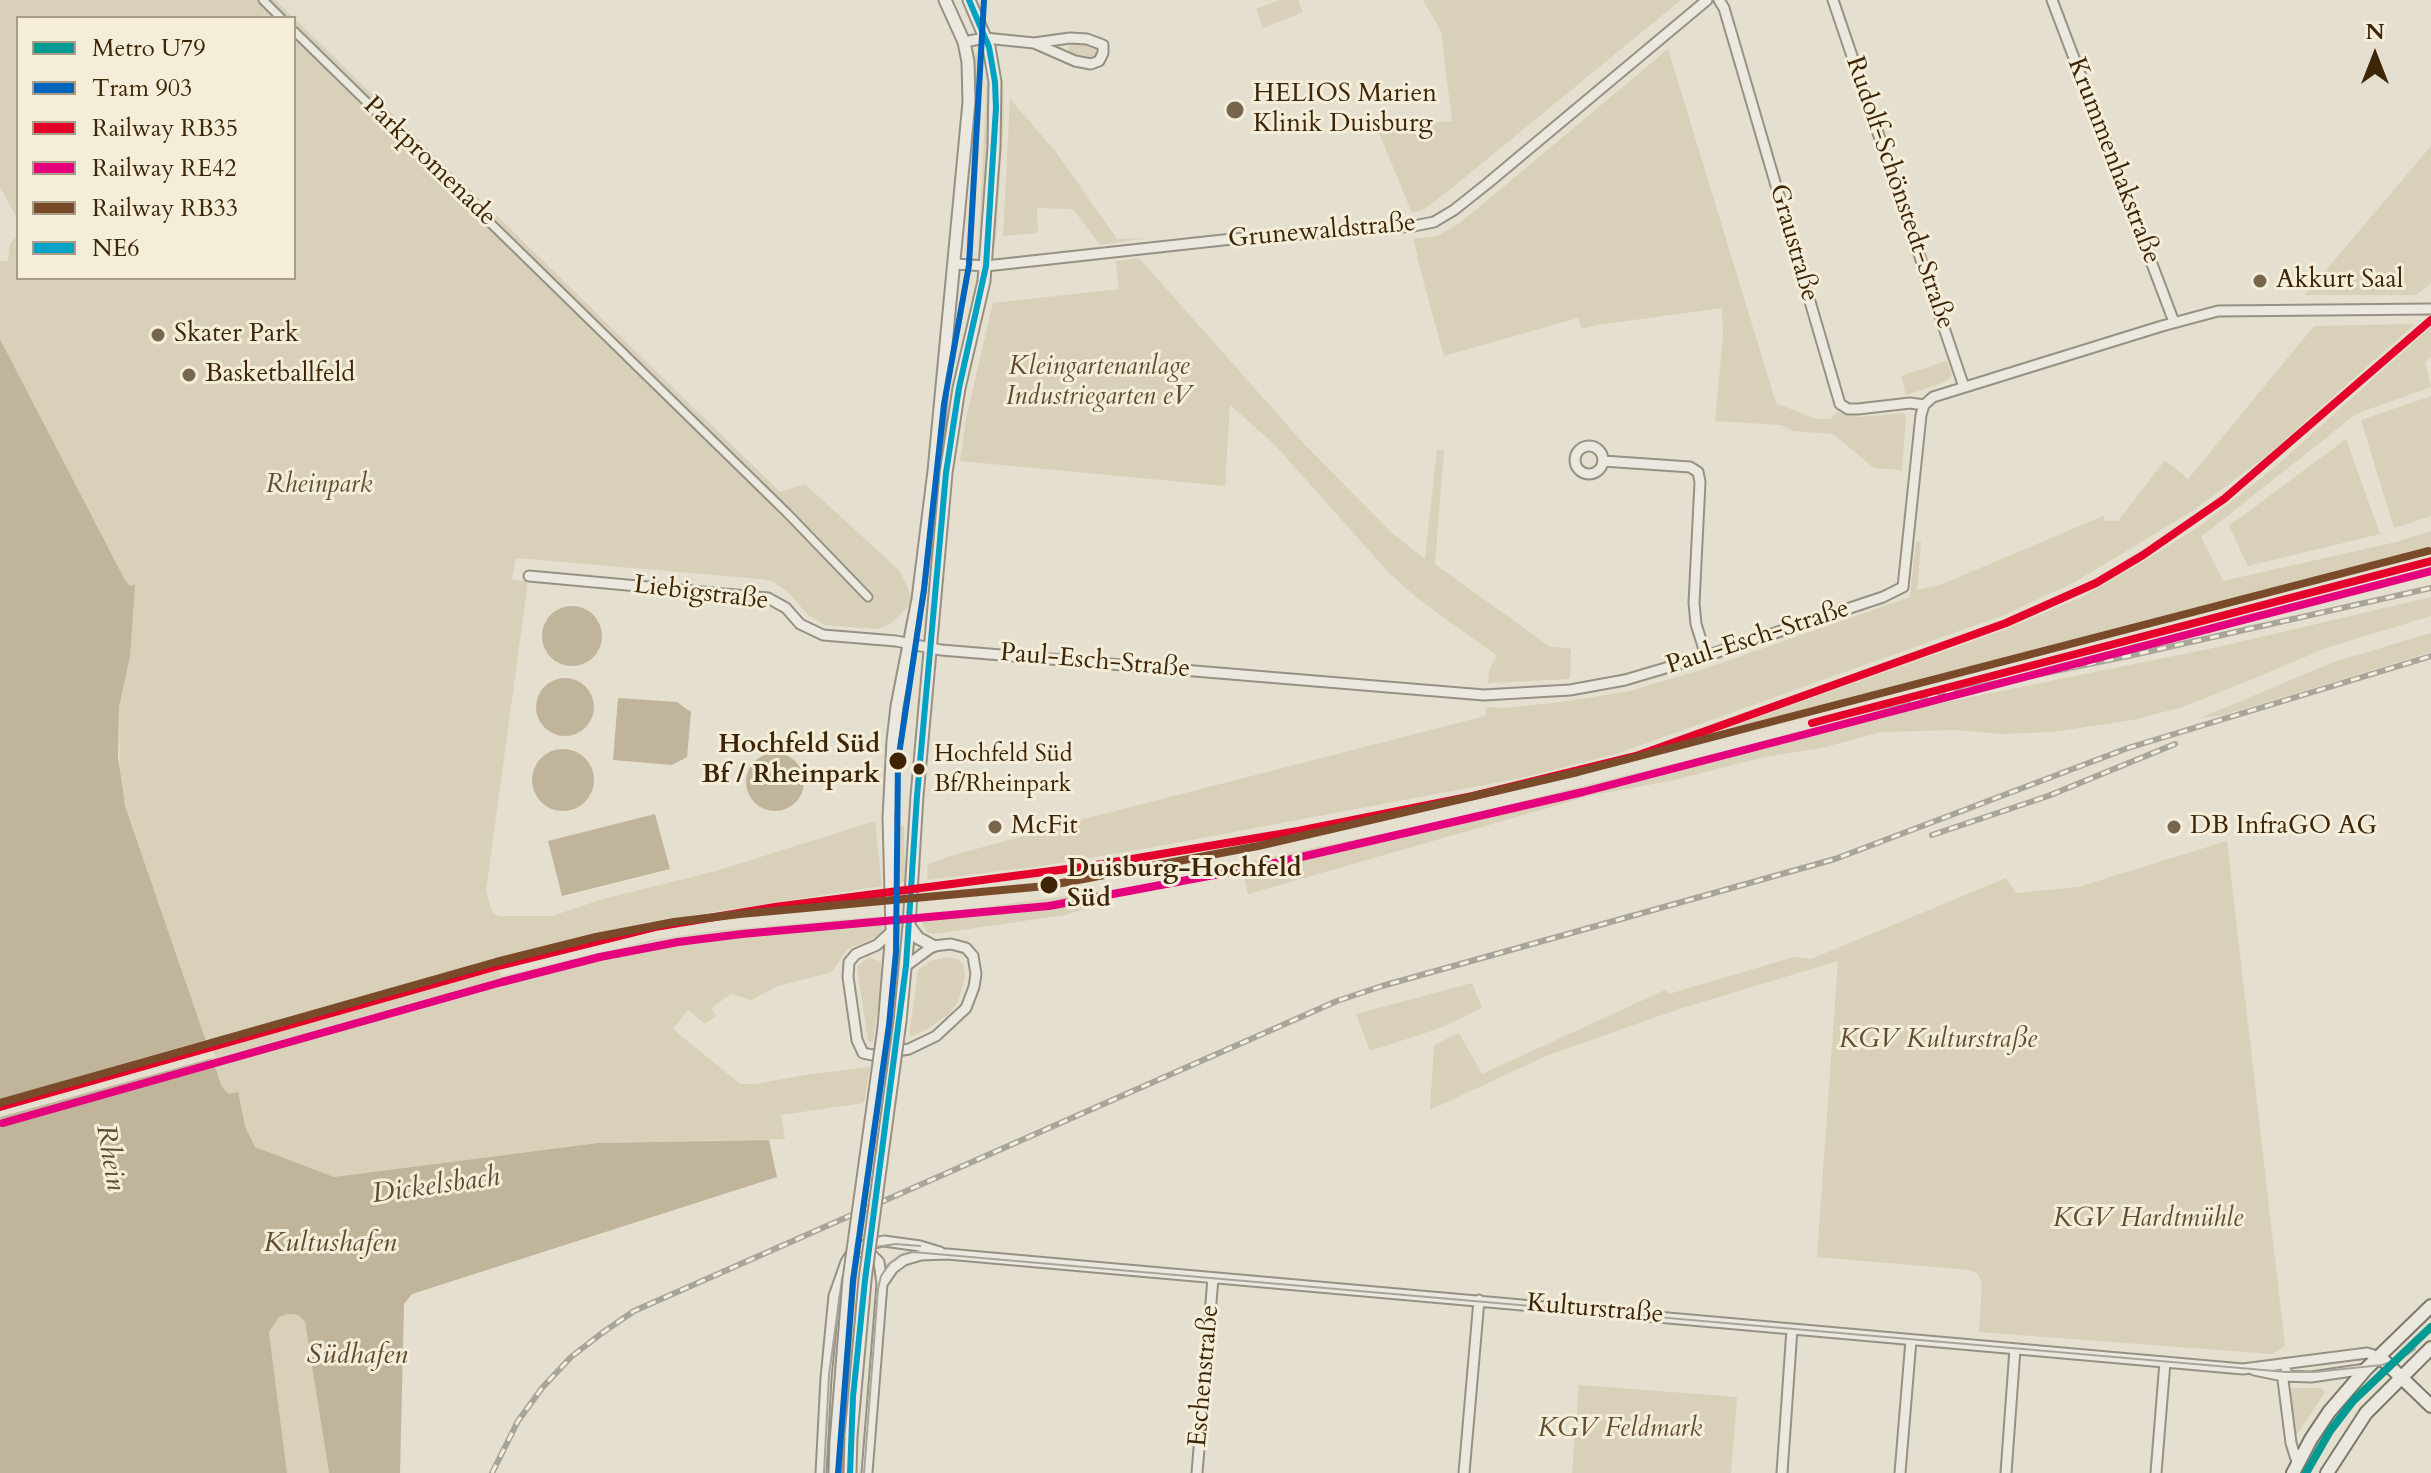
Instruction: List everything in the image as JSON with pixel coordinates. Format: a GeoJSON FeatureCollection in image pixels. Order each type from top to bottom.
{"type":"FeatureCollection","features":[{"type":"Feature","properties":{"kind":"main road"},"geometry":{"type":"LineString","coordinates":[[2295,1468],[2329,1412],[2366,1369],[2431,1306]]}},
{"type":"Feature","properties":{"kind":"main road"},"geometry":{"type":"LineString","coordinates":[[2327,1473],[2362,1419],[2431,1348]]}},
{"type":"Feature","properties":{"kind":"main road"},"geometry":{"type":"LineString","coordinates":[[2380,1357],[2431,1406]]}},
{"type":"Feature","properties":{"kind":"main road"},"geometry":{"type":"LineString","coordinates":[[2366,1369],[2402,1378]]}},
{"type":"Feature","properties":{"kind":"street"},"geometry":{"type":"LineString","coordinates":[[263,0],[279,16]]}},
{"type":"Feature","properties":{"kind":"street"},"geometry":{"type":"LineString","coordinates":[[835,1473],[849,1279],[891,964],[889,835],[897,706],[918,599],[930,511],[969,102],[969,72],[964,42],[945,0]]}},
{"type":"Feature","properties":{"kind":"street"},"geometry":{"type":"LineString","coordinates":[[850,1473],[865,1280],[906,966],[917,796],[952,431],[986,266],[995,82],[985,38],[969,0]]}},
{"type":"Feature","properties":{"kind":"street","name":"Grunewaldstraße"},"geometry":{"type":"LineString","coordinates":[[955,264],[986,266],[1232,239],[1434,222],[1477,192],[1707,0]]}},
{"type":"Feature","properties":{"kind":"street","name":"Graustraße"},"geometry":{"type":"LineString","coordinates":[[1719,0],[1840,404],[1848,409],[1910,403],[1924,405]]}},
{"type":"Feature","properties":{"kind":"street","name":"Rudolf-Schönstedt-Straße"},"geometry":{"type":"LineString","coordinates":[[1833,0],[1964,387]]}},
{"type":"Feature","properties":{"kind":"street","name":"Krummenhakstraße"},"geometry":{"type":"LineString","coordinates":[[2052,0],[2174,322]]}},
{"type":"Feature","properties":{"kind":"street","name":"Parkpromenade"},"geometry":{"type":"LineString","coordinates":[[296,33],[868,597]]}},
{"type":"Feature","properties":{"kind":"street"},"geometry":{"type":"LineString","coordinates":[[964,42],[985,38],[1034,43],[1087,39],[1103,45],[1103,53],[1099,61],[1091,64],[1075,61],[1034,43]]}},
{"type":"Feature","properties":{"kind":"street"},"geometry":{"type":"LineString","coordinates":[[1924,405],[1933,397],[1964,387],[2218,311],[2431,309]]}},
{"type":"Feature","properties":{"kind":"street","name":"Paul-Esch-Straße"},"geometry":{"type":"LineString","coordinates":[[909,643],[1504,695],[1570,690],[1625,680],[1883,597],[1903,587],[1924,405]]}},
{"type":"Feature","properties":{"kind":"street"},"geometry":{"type":"LineString","coordinates":[[1603,461],[1690,467],[1698,472],[1694,603],[1696,624],[1706,656]]}},
{"type":"Feature","properties":{"kind":"street","name":"Liebigstraße"},"geometry":{"type":"LineString","coordinates":[[529,576],[768,598],[786,608],[800,624],[823,635],[909,643]]}},
{"type":"Feature","properties":{"kind":"street"},"geometry":{"type":"LineString","coordinates":[[892,931],[852,958],[848,974],[857,1040],[863,1053],[872,1055],[909,1049],[936,1036],[966,1008],[976,974],[973,956],[959,945],[933,946],[918,938],[909,926]]}},
{"type":"Feature","properties":{"kind":"street"},"geometry":{"type":"LineString","coordinates":[[906,966],[933,946]]}},
{"type":"Feature","properties":{"kind":"street"},"geometry":{"type":"LineString","coordinates":[[867,950],[879,954],[891,964]]}},
{"type":"Feature","properties":{"kind":"street"},"geometry":{"type":"LineString","coordinates":[[821,1473],[834,1296],[839,1276],[851,1254],[865,1245],[884,1241],[947,1254]]}},
{"type":"Feature","properties":{"kind":"street"},"geometry":{"type":"LineString","coordinates":[[851,1254],[865,1253],[875,1257],[880,1265],[882,1284],[867,1473]]}},
{"type":"Feature","properties":{"kind":"street"},"geometry":{"type":"LineString","coordinates":[[882,1284],[893,1268],[904,1260],[921,1255],[947,1254]]}},
{"type":"Feature","properties":{"kind":"street","name":"Kulturstraße"},"geometry":{"type":"LineString","coordinates":[[947,1254],[2246,1368],[2283,1376],[2311,1377],[2366,1369]]}},
{"type":"Feature","properties":{"kind":"street","name":"Eschenstraße"},"geometry":{"type":"LineString","coordinates":[[1197,1473],[1213,1278]]}},
{"type":"Feature","properties":{"kind":"street"},"geometry":{"type":"LineString","coordinates":[[1464,1473],[1479,1300]]}},
{"type":"Feature","properties":{"kind":"street"},"geometry":{"type":"LineString","coordinates":[[1782,1473],[1792,1329]]}},
{"type":"Feature","properties":{"kind":"street"},"geometry":{"type":"LineString","coordinates":[[1900,1473],[1911,1340]]}},
{"type":"Feature","properties":{"kind":"street"},"geometry":{"type":"LineString","coordinates":[[2006,1473],[2015,1349]]}},
{"type":"Feature","properties":{"kind":"street","name":"Kulturstraße"},"geometry":{"type":"LineString","coordinates":[[2246,1368],[2367,1353],[2380,1357]]}},
{"type":"Feature","properties":{"kind":"street"},"geometry":{"type":"LineString","coordinates":[[2156,1473],[2165,1362]]}},
{"type":"Feature","properties":{"kind":"street"},"geometry":{"type":"LineString","coordinates":[[2293,1362],[2283,1376],[2295,1468]]}},
{"type":"Feature","properties":{"kind":"green space"},"geometry":{"type":"Polygon","coordinates":[[[0,0],[276,0],[292,16],[16,16],[16,216],[0,187],[0,0]]]}},
{"type":"Feature","properties":{"kind":"green space"},"geometry":{"type":"Polygon","coordinates":[[[1280,0],[1298,0],[1303,12],[1263,28],[1256,9],[1280,0]]]}},
{"type":"Feature","properties":{"kind":"green space"},"geometry":{"type":"Polygon","coordinates":[[[1423,0],[1681,0],[1453,187],[1425,209],[1412,213],[1377,128],[1452,121],[1441,31],[1423,0]]]}},
{"type":"Feature","properties":{"kind":"green space","name":"Rheinpark"},"geometry":{"type":"Polygon","coordinates":[[[296,20],[780,492],[805,484],[900,571],[912,598],[909,606],[890,624],[877,629],[825,625],[809,616],[788,592],[772,581],[516,558],[512,580],[528,581],[486,891],[493,914],[552,916],[603,899],[716,871],[875,821],[882,886],[649,922],[496,962],[501,976],[652,940],[713,931],[883,916],[882,935],[847,949],[832,972],[775,987],[752,1000],[731,994],[711,1008],[716,1016],[705,1024],[688,1010],[673,1029],[740,1084],[870,1067],[864,1103],[781,1115],[785,1139],[598,1143],[334,1177],[255,1147],[229,1094],[224,1092],[125,806],[120,782],[119,707],[130,657],[131,586],[126,582],[0,339],[0,261],[8,261],[10,243],[16,238],[16,280],[296,280],[296,20]]]}},
{"type":"Feature","properties":{"kind":"green space"},"geometry":{"type":"Polygon","coordinates":[[[1069,42],[1095,46],[1098,54],[1090,59],[1068,54],[1069,42]]]}},
{"type":"Feature","properties":{"kind":"green space"},"geometry":{"type":"Polygon","coordinates":[[[978,49],[972,174],[973,58],[978,49]]]}},
{"type":"Feature","properties":{"kind":"green space"},"geometry":{"type":"Polygon","coordinates":[[[1668,49],[1776,403],[1816,419],[1830,419],[1837,412],[1858,417],[1904,413],[1902,470],[1874,468],[1833,434],[1793,431],[1781,425],[1715,421],[1723,337],[1722,308],[1582,329],[1578,318],[1444,356],[1414,239],[1437,236],[1460,223],[1668,49]]]}},
{"type":"Feature","properties":{"kind":"green space"},"geometry":{"type":"Polygon","coordinates":[[[998,67],[1003,82],[1004,116],[993,251],[1001,109],[998,67]]]}},
{"type":"Feature","properties":{"kind":"green space"},"geometry":{"type":"Polygon","coordinates":[[[987,77],[990,118],[978,256],[987,77]]]}},
{"type":"Feature","properties":{"kind":"green space"},"geometry":{"type":"Polygon","coordinates":[[[1010,99],[1056,152],[1117,239],[1148,238],[1100,245],[1073,209],[1037,208],[1038,233],[1003,236],[1010,99]]]}},
{"type":"Feature","properties":{"kind":"green space"},"geometry":{"type":"Polygon","coordinates":[[[2431,146],[2431,283],[2417,295],[2305,295],[2431,146]]]}},
{"type":"Feature","properties":{"kind":"green space","name":"Kleingartenanlage Industriegarten eV"},"geometry":{"type":"Polygon","coordinates":[[[1139,258],[1305,445],[1392,533],[1425,559],[1437,450],[1444,450],[1435,564],[1549,646],[1571,649],[1570,679],[1488,683],[1489,670],[1497,656],[1416,597],[1390,574],[1275,445],[1230,405],[1225,486],[960,461],[966,418],[993,303],[1119,289],[1116,261],[1139,258]]]}},
{"type":"Feature","properties":{"kind":"green space"},"geometry":{"type":"Polygon","coordinates":[[[2415,324],[2265,457],[2194,510],[2075,582],[2004,615],[1619,753],[1521,778],[1143,849],[927,880],[928,864],[951,856],[1485,716],[1486,707],[1562,702],[1630,691],[1710,667],[1910,597],[1916,541],[1921,542],[1917,590],[1940,585],[2103,516],[2106,521],[2118,521],[2165,460],[2188,479],[2314,326],[2415,324]]]}},
{"type":"Feature","properties":{"kind":"green space"},"geometry":{"type":"Polygon","coordinates":[[[2431,327],[2431,356],[2425,363],[2431,387],[2356,414],[2201,537],[2223,581],[2396,542],[2431,531],[2431,548],[1705,736],[2007,629],[2084,596],[2204,523],[2275,467],[2431,327]]]}},
{"type":"Feature","properties":{"kind":"green space"},"geometry":{"type":"Polygon","coordinates":[[[1947,361],[1952,376],[1945,382],[1906,395],[1901,376],[1947,361]]]}},
{"type":"Feature","properties":{"kind":"green space"},"geometry":{"type":"Polygon","coordinates":[[[2431,396],[2431,516],[2394,528],[2361,420],[2431,396]]]}},
{"type":"Feature","properties":{"kind":"green space"},"geometry":{"type":"Polygon","coordinates":[[[2346,439],[2380,534],[2248,566],[2229,526],[2346,439]]]}},
{"type":"Feature","properties":{"kind":"green space"},"geometry":{"type":"Polygon","coordinates":[[[2431,597],[2431,616],[2329,647],[2179,708],[2133,720],[2052,732],[1881,732],[1822,748],[1764,757],[1670,781],[1593,795],[1248,894],[1241,863],[1429,824],[1809,730],[2223,646],[2431,597]]]}},
{"type":"Feature","properties":{"kind":"green space"},"geometry":{"type":"Polygon","coordinates":[[[2431,633],[2431,652],[2224,715],[2200,718],[2334,662],[2431,633]]]}},
{"type":"Feature","properties":{"kind":"green space"},"geometry":{"type":"Polygon","coordinates":[[[899,826],[904,826],[905,882],[900,883],[899,826]]]}},
{"type":"Feature","properties":{"kind":"green space"},"geometry":{"type":"Polygon","coordinates":[[[2227,841],[2285,1346],[2272,1354],[1979,1332],[1982,1283],[1978,1274],[1970,1270],[1817,1257],[1838,961],[1676,1010],[1546,1056],[1430,1110],[1434,1045],[1459,1033],[1482,1074],[1665,990],[1669,994],[1794,957],[1811,959],[2006,878],[2016,893],[2078,887],[2227,841]]]}},
{"type":"Feature","properties":{"kind":"green space"},"geometry":{"type":"Polygon","coordinates":[[[1121,889],[1096,906],[1065,915],[933,934],[927,932],[921,921],[922,915],[1121,889]]]}},
{"type":"Feature","properties":{"kind":"green space"},"geometry":{"type":"Polygon","coordinates":[[[900,915],[904,915],[892,1021],[900,915]]]}},
{"type":"Feature","properties":{"kind":"green space"},"geometry":{"type":"Polygon","coordinates":[[[869,957],[881,962],[883,974],[873,1042],[868,1041],[857,966],[869,957]]]}},
{"type":"Feature","properties":{"kind":"green space"},"geometry":{"type":"Polygon","coordinates":[[[945,957],[957,959],[963,964],[965,976],[958,1002],[949,1014],[926,1030],[909,1037],[918,970],[931,961],[945,957]]]}},
{"type":"Feature","properties":{"kind":"green space"},"geometry":{"type":"Polygon","coordinates":[[[1472,983],[1482,1008],[1440,1028],[1370,1051],[1356,1014],[1472,983]]]}},
{"type":"Feature","properties":{"kind":"green space"},"geometry":{"type":"Polygon","coordinates":[[[298,1315],[305,1322],[329,1473],[287,1473],[269,1332],[279,1317],[298,1315]]]}},
{"type":"Feature","properties":{"kind":"green space","name":"KGV Feldmark"},"geometry":{"type":"Polygon","coordinates":[[[1579,1385],[1737,1397],[1731,1473],[1572,1473],[1579,1385]]]}},
{"type":"Feature","properties":{"kind":"green space"},"geometry":{"type":"Polygon","coordinates":[[[2293,1388],[2321,1388],[2325,1392],[2295,1437],[2290,1391],[2293,1388]]]}},
{"type":"Feature","properties":{"kind":"water"},"geometry":{"type":"Polygon","coordinates":[[[0,339],[126,582],[131,586],[135,584],[130,657],[119,707],[118,757],[125,806],[222,1087],[229,1094],[238,1092],[245,1126],[255,1147],[334,1177],[598,1143],[769,1140],[777,1177],[412,1294],[404,1304],[400,1473],[329,1473],[305,1322],[298,1315],[288,1314],[279,1317],[269,1332],[287,1473],[0,1473],[0,339]]]}},
{"type":"Feature","properties":{"kind":"water"},"geometry":{"type":"Polygon","coordinates":[[[572,606],[593,615],[602,636],[593,657],[572,666],[551,657],[542,636],[551,615],[572,606]]]}},
{"type":"Feature","properties":{"kind":"water"},"geometry":{"type":"Polygon","coordinates":[[[565,678],[576,680],[585,687],[592,696],[592,718],[585,727],[576,734],[565,736],[554,734],[545,727],[538,718],[536,707],[538,696],[545,687],[554,680],[565,678]]]}},
{"type":"Feature","properties":{"kind":"water"},"geometry":{"type":"Polygon","coordinates":[[[618,698],[677,702],[691,712],[687,757],[672,765],[613,760],[618,698]]]}},
{"type":"Feature","properties":{"kind":"water"},"geometry":{"type":"Polygon","coordinates":[[[563,749],[585,758],[594,780],[585,802],[563,811],[541,802],[532,780],[541,758],[563,749]]]}},
{"type":"Feature","properties":{"kind":"water"},"geometry":{"type":"Polygon","coordinates":[[[775,753],[796,761],[804,782],[796,803],[775,811],[754,803],[746,782],[754,761],[775,753]]]}},
{"type":"Feature","properties":{"kind":"water"},"geometry":{"type":"Polygon","coordinates":[[[655,814],[670,869],[562,896],[548,841],[655,814]]]}},
{"type":"Feature","properties":{"kind":"pier"},"geometry":{"type":"Polygon","coordinates":[[[209,1039],[216,1057],[0,1117],[0,1099],[209,1039]]]}},
{"type":"Feature","properties":{"kind":"tram line","name":"903"},"geometry":{"type":"LineString","coordinates":[[838,1473],[853,1280],[889,1025],[896,952],[898,761],[924,589],[944,404],[969,265],[984,0]]}},
{"type":"Feature","properties":{"kind":"tram line"},"geometry":{"type":"LineString","coordinates":[[824,1473],[829,1375],[842,1279],[852,1258],[868,1248],[896,1244],[920,1246]]}},
{"type":"Feature","properties":{"kind":"tram line"},"geometry":{"type":"LineString","coordinates":[[864,1473],[878,1289],[881,1276],[890,1263],[901,1255],[913,1252],[2286,1372],[2382,1365],[2402,1358],[2415,1349]]}},
{"type":"Feature","properties":{"kind":"railway"},"geometry":{"type":"LineString","coordinates":[[1840,715],[2133,655],[2431,588]]}},
{"type":"Feature","properties":{"kind":"railway"},"geometry":{"type":"LineString","coordinates":[[492,1473],[518,1421],[542,1388],[571,1357],[634,1311],[1337,1001],[1835,859],[2128,748],[2431,656]]}},
{"type":"Feature","properties":{"kind":"railway"},"geometry":{"type":"LineString","coordinates":[[1932,835],[2048,796],[2175,744]]}},
{"type":"Feature","properties":{"kind":"metro line","name":"U79"},"geometry":{"type":"LineString","coordinates":[[2306,1473],[2330,1431],[2353,1401],[2431,1327]]}},
{"type":"Feature","properties":{"kind":"rail line","name":"RB35"},"geometry":{"type":"LineString","coordinates":[[0,1107],[498,966],[655,927],[775,907],[1090,866],[1298,831],[1473,796],[1636,756],[2006,623],[2096,583],[2224,499],[2431,320]]}},
{"type":"Feature","properties":{"kind":"rail line","name":"RB33"},"geometry":{"type":"LineString","coordinates":[[0,1103],[496,962],[596,937],[674,922],[740,914],[1046,886],[1258,846],[1578,772],[2428,551]]}},
{"type":"Feature","properties":{"kind":"rail line","name":"RB35"},"geometry":{"type":"LineString","coordinates":[[1812,723],[2431,561]]}},
{"type":"Feature","properties":{"kind":"rail line","name":"RE42"},"geometry":{"type":"LineString","coordinates":[[3,1123],[600,957],[742,934],[1049,906],[1262,866],[1583,792],[2431,571]]}},
{"type":"Feature","properties":{"kind":"transit line","name":"NE6"},"geometry":{"type":"LineString","coordinates":[[850,1473],[853,1397],[865,1280],[906,966],[917,796],[946,473],[959,388],[986,266],[995,82],[989,47],[969,0]]}},
{"type":"Feature","properties":{"kind":"place","name":"HELIOS Marien Klinik Duisburg"},"geometry":{"type":"Point","coordinates":[1235,110]}},
{"type":"Feature","properties":{"kind":"place","name":"Akkurt Saal"},"geometry":{"type":"Point","coordinates":[2260,281]}},
{"type":"Feature","properties":{"kind":"place","name":"Skater Park"},"geometry":{"type":"Point","coordinates":[158,335]}},
{"type":"Feature","properties":{"kind":"place","name":"Basketballfeld"},"geometry":{"type":"Point","coordinates":[189,375]}},
{"type":"Feature","properties":{"kind":"place","name":"Hochfeld Süd Bf / Rheinpark"},"geometry":{"type":"Point","coordinates":[898,761]}},
{"type":"Feature","properties":{"kind":"place","name":"Hochfeld Süd Bf/Rheinpark"},"geometry":{"type":"Point","coordinates":[919,769]}},
{"type":"Feature","properties":{"kind":"place","name":"McFit"},"geometry":{"type":"Point","coordinates":[995,827]}},
{"type":"Feature","properties":{"kind":"place","name":"DB InfraGO AG"},"geometry":{"type":"Point","coordinates":[2174,827]}},
{"type":"Feature","properties":{"kind":"place","name":"Duisburg-Hochfeld Süd"},"geometry":{"type":"Point","coordinates":[1049,885]}},
{"type":"Feature","properties":{"kind":"park label","name":"KGV Kulturstraße"},"geometry":{"type":"Point","coordinates":[1938,1041]}},
{"type":"Feature","properties":{"kind":"park label","name":"KGV Hardtmühle"},"geometry":{"type":"Point","coordinates":[2148,1220]}},
{"type":"Feature","properties":{"kind":"water label","name":"Rhein"},"geometry":{"type":"Point","coordinates":[109,1158]}},
{"type":"Feature","properties":{"kind":"water label","name":"Dickelsbach"},"geometry":{"type":"Point","coordinates":[436,1187]}},
{"type":"Feature","properties":{"kind":"water label","name":"Kultushafen"},"geometry":{"type":"Point","coordinates":[330,1245]}},
{"type":"Feature","properties":{"kind":"water label","name":"Südhafen"},"geometry":{"type":"Point","coordinates":[357,1357]}}]}
